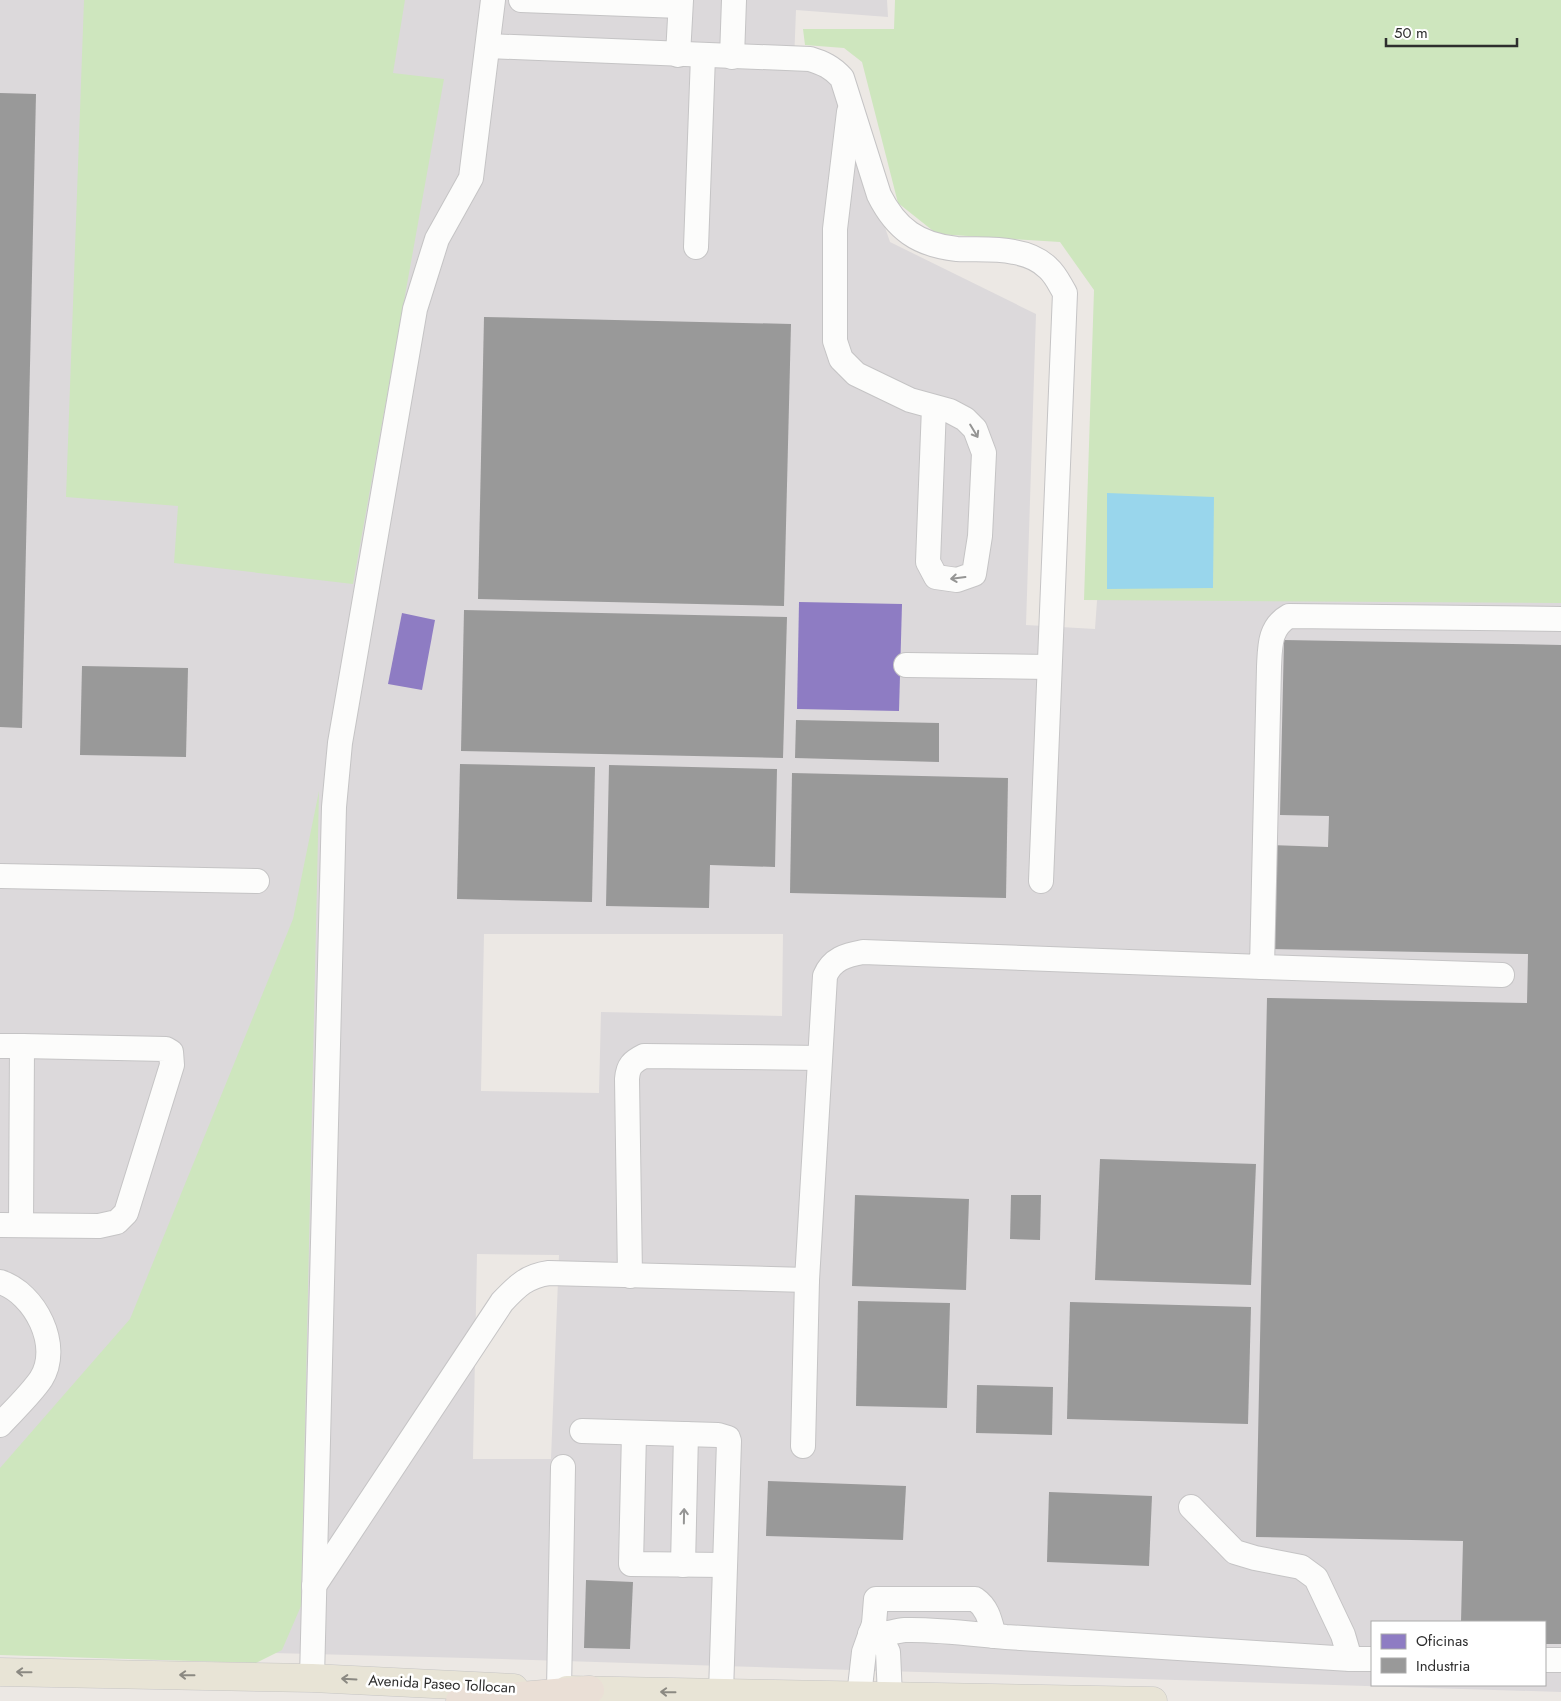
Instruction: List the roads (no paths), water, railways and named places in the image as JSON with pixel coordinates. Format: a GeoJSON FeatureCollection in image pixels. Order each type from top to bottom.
{"type":"FeatureCollection","features":[{"type":"Feature","properties":{"kind":"highway"},"geometry":{"type":"LineString","coordinates":[[460,1701],[590,1690]]}},
{"type":"Feature","properties":{"kind":"main road","name":"Avenida Paseo Tollocan"},"geometry":{"type":"LineString","coordinates":[[0,1672],[312,1678],[559,1690],[1153,1701]]}},
{"type":"Feature","properties":{"kind":"street"},"geometry":{"type":"LineString","coordinates":[[312,1678],[334,807],[340,743],[414,309],[436,239],[471,178],[493,0]]}},
{"type":"Feature","properties":{"kind":"street"},"geometry":{"type":"LineString","coordinates":[[521,0],[681,3],[678,55]]}},
{"type":"Feature","properties":{"kind":"street"},"geometry":{"type":"LineString","coordinates":[[732,57],[734,0]]}},
{"type":"Feature","properties":{"kind":"street"},"geometry":{"type":"LineString","coordinates":[[488,46],[810,59],[824,63],[835,70],[842,78],[879,195],[887,212],[896,222],[924,242],[956,248],[1005,250],[1027,255],[1047,266],[1054,274],[1065,294],[1041,881]]}},
{"type":"Feature","properties":{"kind":"street"},"geometry":{"type":"LineString","coordinates":[[696,247],[703,56]]}},
{"type":"Feature","properties":{"kind":"street"},"geometry":{"type":"LineString","coordinates":[[850,102],[835,229],[835,341],[841,359],[856,374],[910,400],[934,407],[950,412],[965,419],[975,429],[984,453],[980,536],[974,574],[957,580],[936,577],[928,562],[934,407]]}},
{"type":"Feature","properties":{"kind":"street"},"geometry":{"type":"LineString","coordinates":[[1262,966],[1268,667],[1271,640],[1278,624],[1289,616],[1561,618]]}},
{"type":"Feature","properties":{"kind":"street"},"geometry":{"type":"LineString","coordinates":[[906,665],[1049,667]]}},
{"type":"Feature","properties":{"kind":"street"},"geometry":{"type":"LineString","coordinates":[[0,876],[257,881]]}},
{"type":"Feature","properties":{"kind":"street"},"geometry":{"type":"LineString","coordinates":[[803,1446],[807,1280],[825,976],[828,967],[836,960],[863,952],[1502,975]]}},
{"type":"Feature","properties":{"kind":"street"},"geometry":{"type":"LineString","coordinates":[[11,1046],[166,1049],[172,1052],[171,1072],[126,1213],[117,1222],[98,1226],[10,1225],[11,1046]]}},
{"type":"Feature","properties":{"kind":"street"},"geometry":{"type":"LineString","coordinates":[[630,1276],[627,1079],[628,1068],[631,1063],[644,1056],[820,1058]]}},
{"type":"Feature","properties":{"kind":"street"},"geometry":{"type":"LineString","coordinates":[[314,1586],[502,1302],[523,1282],[537,1275],[549,1273],[807,1280]]}},
{"type":"Feature","properties":{"kind":"street"},"geometry":{"type":"LineString","coordinates":[[0,1282],[21,1293],[42,1321],[47,1340],[48,1358],[41,1379],[0,1426]]}},
{"type":"Feature","properties":{"kind":"street"},"geometry":{"type":"LineString","coordinates":[[582,1432],[722,1435],[728,1438],[721,1693]]}},
{"type":"Feature","properties":{"kind":"street"},"geometry":{"type":"LineString","coordinates":[[634,1433],[631,1564],[724,1565]]}},
{"type":"Feature","properties":{"kind":"street"},"geometry":{"type":"LineString","coordinates":[[683,1564],[686,1434]]}},
{"type":"Feature","properties":{"kind":"street"},"geometry":{"type":"LineString","coordinates":[[559,1690],[563,1467]]}},
{"type":"Feature","properties":{"kind":"street"},"geometry":{"type":"LineString","coordinates":[[1191,1507],[1235,1552],[1301,1567],[1316,1578],[1343,1635],[1361,1659]]}},
{"type":"Feature","properties":{"kind":"street"},"geometry":{"type":"LineString","coordinates":[[859,1696],[864,1652],[875,1631],[876,1599],[975,1599],[983,1604],[990,1619],[994,1636]]}},
{"type":"Feature","properties":{"kind":"street"},"geometry":{"type":"LineString","coordinates":[[875,1631],[969,1632],[994,1636],[1361,1659]]}},
{"type":"Feature","properties":{"kind":"street"},"geometry":{"type":"LineString","coordinates":[[875,1631],[888,1652],[890,1696]]}},
{"type":"Feature","properties":{"kind":"street"},"geometry":{"type":"LineString","coordinates":[[1546,1660],[1561,1660]]}},
{"type":"Feature","properties":{"kind":"water"},"geometry":{"type":"Polygon","coordinates":[[[1107,493],[1214,497],[1213,588],[1107,589],[1107,493]]]}}]}
